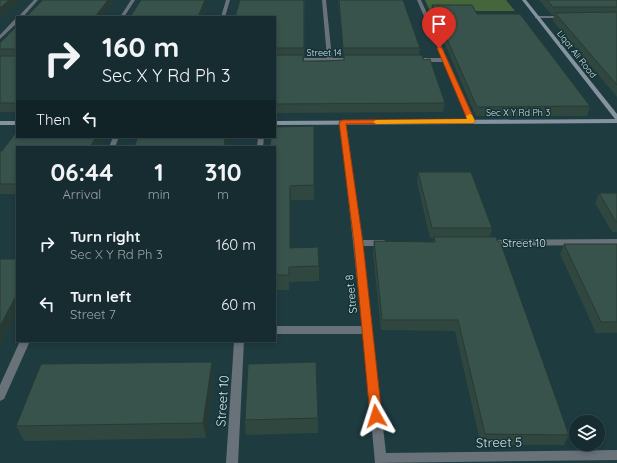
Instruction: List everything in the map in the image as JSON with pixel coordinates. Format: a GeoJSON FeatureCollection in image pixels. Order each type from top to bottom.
{"type":"FeatureCollection","features":[{"type":"Feature","properties":{"kind":"street"},"geometry":{"type":"LineString","coordinates":[[21,16],[36,0]]}},
{"type":"Feature","properties":{"kind":"street"},"geometry":{"type":"LineString","coordinates":[[123,16],[133,0]]}},
{"type":"Feature","properties":{"kind":"street"},"geometry":{"type":"LineString","coordinates":[[223,16],[228,0]]}},
{"type":"Feature","properties":{"kind":"street"},"geometry":{"type":"LineString","coordinates":[[324,0],[330,60]]}},
{"type":"Feature","properties":{"kind":"street"},"geometry":{"type":"LineString","coordinates":[[419,0],[472,121]]}},
{"type":"Feature","properties":{"kind":"street","name":"Liqat Ali Road"},"geometry":{"type":"LineString","coordinates":[[524,0],[617,120]]}},
{"type":"Feature","properties":{"kind":"street"},"geometry":{"type":"LineString","coordinates":[[537,17],[569,17]]}},
{"type":"Feature","properties":{"kind":"street"},"geometry":{"type":"LineString","coordinates":[[0,38],[16,21]]}},
{"type":"Feature","properties":{"kind":"street","name":"Street 14"},"geometry":{"type":"LineString","coordinates":[[276,60],[361,60]]}},
{"type":"Feature","properties":{"kind":"street"},"geometry":{"type":"LineString","coordinates":[[414,60],[445,60]]}},
{"type":"Feature","properties":{"kind":"street","name":"Sec X Y Rd Ph 3"},"geometry":{"type":"LineString","coordinates":[[276,122],[617,120]]}},
{"type":"Feature","properties":{"kind":"street","name":"Street 8"},"geometry":{"type":"LineString","coordinates":[[343,122],[358,243],[381,461]]}},
{"type":"Feature","properties":{"kind":"street"},"geometry":{"type":"LineString","coordinates":[[0,123],[16,123]]}},
{"type":"Feature","properties":{"kind":"street","name":"Street 10"},"geometry":{"type":"LineString","coordinates":[[484,243],[617,242]]}},
{"type":"Feature","properties":{"kind":"street"},"geometry":{"type":"LineString","coordinates":[[358,243],[390,243]]}},
{"type":"Feature","properties":{"kind":"street"},"geometry":{"type":"LineString","coordinates":[[276,330],[367,330]]}},
{"type":"Feature","properties":{"kind":"street"},"geometry":{"type":"LineString","coordinates":[[0,396],[25,342]]}},
{"type":"Feature","properties":{"kind":"street","name":"Street 10"},"geometry":{"type":"LineString","coordinates":[[232,463],[239,342]]}},
{"type":"Feature","properties":{"kind":"street","name":"Street 5"},"geometry":{"type":"LineString","coordinates":[[381,461],[617,455]]}},
{"type":"Feature","properties":{"kind":"green space"},"geometry":{"type":"Polygon","coordinates":[[[425,0],[506,0],[515,11],[430,11],[425,0]]]}},
{"type":"Feature","properties":{"kind":"building"},"geometry":{"type":"Polygon","coordinates":[[[0,0],[9,0],[0,8],[0,0]]]}},
{"type":"Feature","properties":{"kind":"building"},"geometry":{"type":"Polygon","coordinates":[[[43,0],[108,0],[96,16],[27,16],[43,0]]]}},
{"type":"Feature","properties":{"kind":"building"},"geometry":{"type":"Polygon","coordinates":[[[141,0],[205,0],[198,16],[131,16],[141,0]]]}},
{"type":"Feature","properties":{"kind":"building"},"geometry":{"type":"Polygon","coordinates":[[[240,0],[304,0],[304,48],[276,48],[276,16],[235,16],[240,0]]]}},
{"type":"Feature","properties":{"kind":"building"},"geometry":{"type":"Polygon","coordinates":[[[339,0],[403,0],[420,48],[343,48],[339,0]]]}},
{"type":"Feature","properties":{"kind":"building"},"geometry":{"type":"Polygon","coordinates":[[[547,0],[617,0],[617,7],[553,7],[547,0]]]}},
{"type":"Feature","properties":{"kind":"building"},"geometry":{"type":"Polygon","coordinates":[[[432,5],[472,5],[477,14],[520,14],[590,106],[477,107],[432,5]]]}},
{"type":"Feature","properties":{"kind":"building"},"geometry":{"type":"Polygon","coordinates":[[[617,12],[617,85],[555,13],[617,12]]]}},
{"type":"Feature","properties":{"kind":"building"},"geometry":{"type":"Polygon","coordinates":[[[16,27],[16,51],[14,49],[0,49],[0,43],[16,27]]]}},
{"type":"Feature","properties":{"kind":"building"},"geometry":{"type":"Polygon","coordinates":[[[16,51],[16,103],[0,103],[0,56],[15,56],[16,51]]]}},
{"type":"Feature","properties":{"kind":"building"},"geometry":{"type":"Polygon","coordinates":[[[276,55],[303,55],[303,61],[325,61],[344,60],[344,55],[422,55],[424,60],[430,59],[445,103],[276,104],[276,55]]]}},
{"type":"Feature","properties":{"kind":"building"},"geometry":{"type":"Polygon","coordinates":[[[314,126],[314,185],[290,186],[290,248],[318,247],[319,266],[289,267],[289,275],[276,275],[276,146],[270,146],[271,138],[276,138],[276,127],[314,126]]]}},
{"type":"Feature","properties":{"kind":"building"},"geometry":{"type":"Polygon","coordinates":[[[16,132],[16,138],[95,138],[91,146],[16,146],[16,184],[0,184],[0,151],[2,151],[16,132]]]}},
{"type":"Feature","properties":{"kind":"building"},"geometry":{"type":"Polygon","coordinates":[[[138,138],[225,138],[224,146],[134,146],[138,138]]]}},
{"type":"Feature","properties":{"kind":"building"},"geometry":{"type":"Polygon","coordinates":[[[418,172],[471,172],[492,228],[432,228],[418,172]]]}},
{"type":"Feature","properties":{"kind":"building"},"geometry":{"type":"Polygon","coordinates":[[[599,193],[617,193],[617,222],[616,222],[599,193]]]}},
{"type":"Feature","properties":{"kind":"building"},"geometry":{"type":"Polygon","coordinates":[[[434,237],[496,237],[497,241],[500,241],[569,435],[485,434],[458,320],[382,320],[374,241],[435,242],[434,237]]]}},
{"type":"Feature","properties":{"kind":"building"},"geometry":{"type":"Polygon","coordinates":[[[564,244],[617,244],[617,322],[601,322],[564,244]]]}},
{"type":"Feature","properties":{"kind":"building"},"geometry":{"type":"Polygon","coordinates":[[[0,259],[16,259],[16,296],[0,326],[0,259]]]}},
{"type":"Feature","properties":{"kind":"building"},"geometry":{"type":"Polygon","coordinates":[[[212,362],[203,423],[16,426],[41,364],[212,362]]]}},
{"type":"Feature","properties":{"kind":"building"},"geometry":{"type":"Polygon","coordinates":[[[316,362],[318,418],[245,420],[248,364],[316,362]]]}},
{"type":"Feature","properties":{"kind":"slow traffic"},"geometry":{"type":"LineString","coordinates":[[376,122],[472,121],[470,116]]}},
{"type":"Feature","properties":{"kind":"route"},"geometry":{"type":"LineString","coordinates":[[376,416],[358,243],[343,122],[472,121],[439,48]]}}]}
